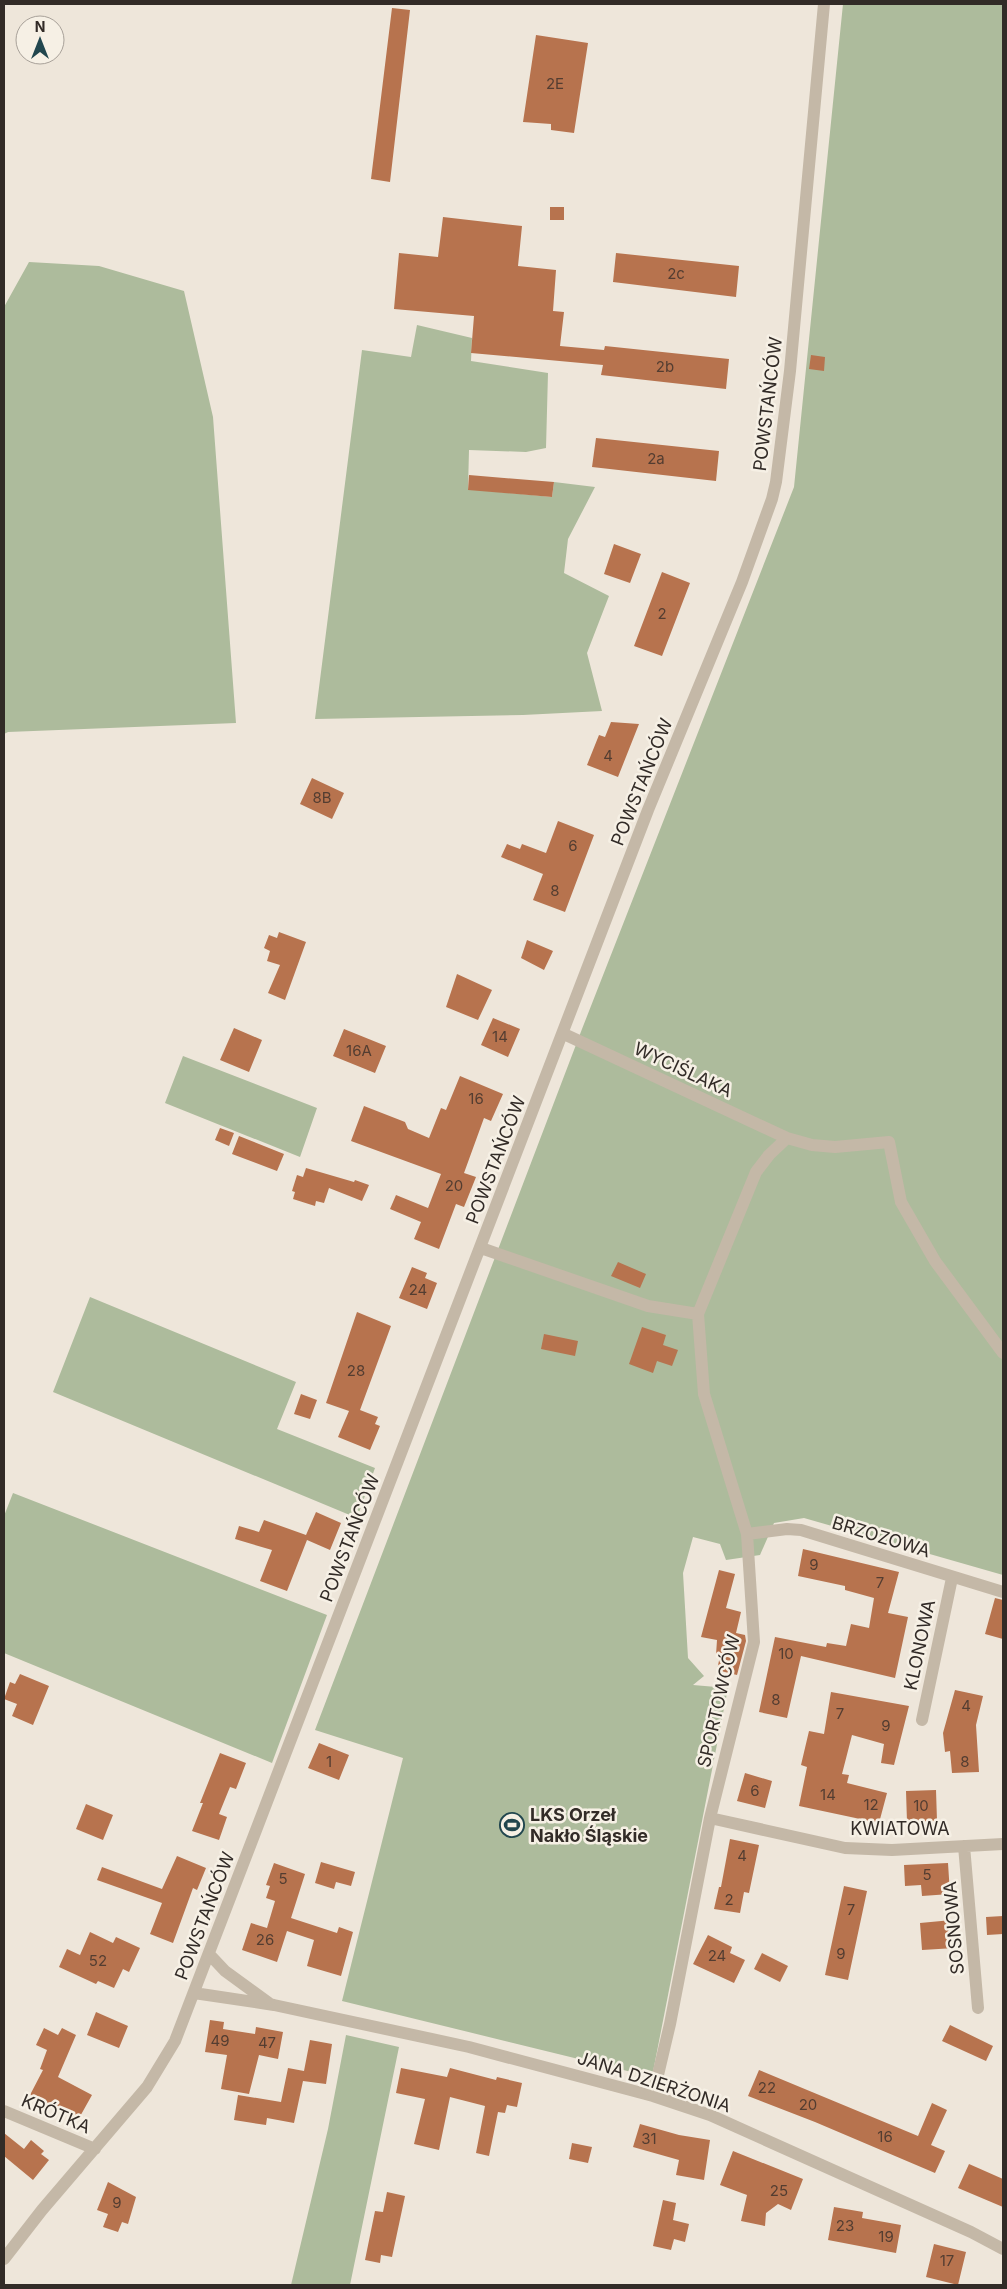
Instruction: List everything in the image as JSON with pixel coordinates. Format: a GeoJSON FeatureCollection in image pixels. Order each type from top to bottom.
{"type":"FeatureCollection","features":[{"type":"Feature","properties":{"kind":"street","name":"POWSTAŃCÓW"},"geometry":{"type":"LineString","coordinates":[[4,2259],[42,2210],[147,2087],[175,2041],[564,1034],[648,810],[742,582],[776,482],[790,372],[824,4]]}},
{"type":"Feature","properties":{"kind":"street","name":"WYCIŚLAKA"},"geometry":{"type":"LineString","coordinates":[[564,1034],[787,1138],[812,1145],[835,1146],[889,1142],[901,1202],[935,1261],[1003,1353]]}},
{"type":"Feature","properties":{"kind":"street"},"geometry":{"type":"LineString","coordinates":[[481,1248],[648,1306],[698,1314],[756,1172],[769,1155],[787,1138]]}},
{"type":"Feature","properties":{"kind":"street","name":"SPORTOWCÓW"},"geometry":{"type":"LineString","coordinates":[[653,2096],[670,2024],[710,1818],[754,1642],[747,1534],[704,1394],[698,1314]]}},
{"type":"Feature","properties":{"kind":"street","name":"BRZOZOWA"},"geometry":{"type":"LineString","coordinates":[[747,1534],[787,1529],[802,1530],[952,1578],[1003,1592]]}},
{"type":"Feature","properties":{"kind":"street","name":"KLONOWA"},"geometry":{"type":"LineString","coordinates":[[922,1720],[952,1578]]}},
{"type":"Feature","properties":{"kind":"street","name":"KWIATOWA"},"geometry":{"type":"LineString","coordinates":[[710,1818],[845,1848],[892,1850],[1003,1844]]}},
{"type":"Feature","properties":{"kind":"street","name":"SOSNOWA"},"geometry":{"type":"LineString","coordinates":[[964,1846],[978,2008]]}},
{"type":"Feature","properties":{"kind":"street","name":"JANA DZIERŻONIA"},"geometry":{"type":"LineString","coordinates":[[209,1954],[232,1977],[274,2005]]}},
{"type":"Feature","properties":{"kind":"street","name":"JANA DZIERŻONIA"},"geometry":{"type":"LineString","coordinates":[[194,1993],[274,2005],[469,2047],[653,2096],[710,2115],[971,2232],[1003,2249]]}},
{"type":"Feature","properties":{"kind":"street","name":"KRÓTKA"},"geometry":{"type":"LineString","coordinates":[[4,2110],[95,2149]]}},
{"type":"Feature","properties":{"kind":"green space"},"geometry":{"type":"Polygon","coordinates":[[[843,4],[1003,4],[1003,1575],[804,1518],[774,1523],[760,1555],[726,1560],[720,1544],[693,1537],[683,1573],[688,1658],[704,1676],[693,1685],[728,1688],[652,2077],[342,2001],[403,1758],[315,1730],[582,1029],[794,487],[843,4]]]}},
{"type":"Feature","properties":{"kind":"green space"},"geometry":{"type":"Polygon","coordinates":[[[29,262],[99,266],[184,291],[213,417],[236,723],[8,732],[4,734],[4,307],[29,262]]]}},
{"type":"Feature","properties":{"kind":"green space"},"geometry":{"type":"Polygon","coordinates":[[[417,325],[472,338],[471,361],[548,373],[546,448],[526,452],[469,450],[468,489],[552,497],[554,482],[595,487],[568,539],[564,573],[609,596],[587,653],[602,711],[523,715],[315,719],[362,350],[411,357],[417,325]]]}},
{"type":"Feature","properties":{"kind":"green space"},"geometry":{"type":"Polygon","coordinates":[[[183,1056],[317,1108],[300,1157],[165,1103],[183,1056]]]}},
{"type":"Feature","properties":{"kind":"green space"},"geometry":{"type":"Polygon","coordinates":[[[90,1297],[296,1382],[277,1429],[375,1468],[357,1518],[53,1392],[90,1297]]]}},
{"type":"Feature","properties":{"kind":"green space"},"geometry":{"type":"Polygon","coordinates":[[[13,1493],[327,1615],[272,1763],[4,1653],[4,1516],[13,1493]]]}},
{"type":"Feature","properties":{"kind":"green space"},"geometry":{"type":"Polygon","coordinates":[[[346,2035],[399,2047],[350,2285],[291,2285],[328,2129],[346,2035]]]}},
{"type":"Feature","properties":{"kind":"building"},"geometry":{"type":"Polygon","coordinates":[[[392,8],[410,10],[390,182],[371,179],[392,8]]]}},
{"type":"Feature","properties":{"kind":"building"},"geometry":{"type":"Polygon","coordinates":[[[536,35],[588,43],[574,133],[551,130],[551,124],[523,122],[536,35]]]}},
{"type":"Feature","properties":{"kind":"building"},"geometry":{"type":"Polygon","coordinates":[[[550,207],[564,207],[564,220],[550,220],[550,207]]]}},
{"type":"Feature","properties":{"kind":"building"},"geometry":{"type":"Polygon","coordinates":[[[443,217],[522,226],[518,266],[556,270],[553,311],[564,312],[560,346],[604,350],[605,346],[729,359],[726,389],[601,375],[603,365],[471,353],[474,316],[394,309],[399,253],[438,257],[443,217]]]}},
{"type":"Feature","properties":{"kind":"building"},"geometry":{"type":"Polygon","coordinates":[[[616,253],[739,266],[736,297],[613,282],[616,253]]]}},
{"type":"Feature","properties":{"kind":"building"},"geometry":{"type":"Polygon","coordinates":[[[811,355],[825,357],[824,371],[809,369],[811,355]]]}},
{"type":"Feature","properties":{"kind":"building"},"geometry":{"type":"Polygon","coordinates":[[[596,438],[719,451],[716,481],[592,467],[596,438]]]}},
{"type":"Feature","properties":{"kind":"building"},"geometry":{"type":"Polygon","coordinates":[[[469,475],[554,482],[552,497],[468,490],[469,475]]]}},
{"type":"Feature","properties":{"kind":"building"},"geometry":{"type":"Polygon","coordinates":[[[614,544],[641,554],[630,583],[604,574],[614,544]]]}},
{"type":"Feature","properties":{"kind":"building"},"geometry":{"type":"Polygon","coordinates":[[[662,572],[690,583],[662,656],[634,646],[662,572]]]}},
{"type":"Feature","properties":{"kind":"building"},"geometry":{"type":"Polygon","coordinates":[[[611,722],[639,724],[618,777],[587,765],[599,735],[605,737],[611,722]]]}},
{"type":"Feature","properties":{"kind":"building"},"geometry":{"type":"Polygon","coordinates":[[[312,778],[344,793],[332,819],[300,804],[312,778]]]}},
{"type":"Feature","properties":{"kind":"building"},"geometry":{"type":"Polygon","coordinates":[[[558,821],[594,835],[565,912],[533,900],[543,874],[501,857],[507,844],[520,849],[522,844],[546,853],[558,821]]]}},
{"type":"Feature","properties":{"kind":"building"},"geometry":{"type":"Polygon","coordinates":[[[279,932],[306,942],[285,1000],[268,993],[280,965],[267,961],[270,951],[264,948],[269,935],[277,938],[279,932]]]}},
{"type":"Feature","properties":{"kind":"building"},"geometry":{"type":"Polygon","coordinates":[[[527,940],[553,951],[544,970],[521,958],[527,940]]]}},
{"type":"Feature","properties":{"kind":"building"},"geometry":{"type":"Polygon","coordinates":[[[457,974],[492,990],[478,1020],[446,1007],[457,974]]]}},
{"type":"Feature","properties":{"kind":"building"},"geometry":{"type":"Polygon","coordinates":[[[493,1018],[520,1029],[508,1057],[481,1045],[493,1018]]]}},
{"type":"Feature","properties":{"kind":"building"},"geometry":{"type":"Polygon","coordinates":[[[234,1028],[262,1040],[249,1072],[220,1060],[234,1028]]]}},
{"type":"Feature","properties":{"kind":"building"},"geometry":{"type":"Polygon","coordinates":[[[344,1029],[386,1046],[375,1073],[333,1056],[344,1029]]]}},
{"type":"Feature","properties":{"kind":"building"},"geometry":{"type":"Polygon","coordinates":[[[460,1076],[503,1094],[491,1121],[484,1118],[464,1173],[476,1177],[464,1207],[456,1204],[439,1249],[414,1239],[421,1222],[390,1209],[396,1195],[428,1208],[441,1174],[351,1141],[364,1106],[405,1122],[408,1129],[429,1138],[441,1108],[446,1110],[460,1076]]]}},
{"type":"Feature","properties":{"kind":"building"},"geometry":{"type":"Polygon","coordinates":[[[220,1128],[234,1133],[229,1146],[215,1140],[220,1128]]]}},
{"type":"Feature","properties":{"kind":"building"},"geometry":{"type":"Polygon","coordinates":[[[239,1136],[284,1154],[277,1171],[232,1154],[239,1136]]]}},
{"type":"Feature","properties":{"kind":"building"},"geometry":{"type":"Polygon","coordinates":[[[306,1168],[369,1185],[362,1201],[329,1188],[324,1203],[316,1201],[315,1206],[293,1199],[295,1192],[292,1191],[297,1175],[303,1177],[306,1168]]]}},
{"type":"Feature","properties":{"kind":"building"},"geometry":{"type":"Polygon","coordinates":[[[618,1262],[646,1274],[640,1288],[611,1276],[618,1262]]]}},
{"type":"Feature","properties":{"kind":"building"},"geometry":{"type":"Polygon","coordinates":[[[412,1267],[427,1273],[425,1278],[437,1283],[427,1309],[399,1298],[412,1267]]]}},
{"type":"Feature","properties":{"kind":"building"},"geometry":{"type":"Polygon","coordinates":[[[357,1312],[391,1326],[360,1410],[378,1417],[375,1424],[380,1426],[370,1450],[338,1437],[349,1411],[326,1403],[357,1312]]]}},
{"type":"Feature","properties":{"kind":"building"},"geometry":{"type":"Polygon","coordinates":[[[642,1327],[666,1335],[663,1345],[678,1350],[672,1366],[657,1361],[653,1373],[629,1364],[642,1327]]]}},
{"type":"Feature","properties":{"kind":"building"},"geometry":{"type":"Polygon","coordinates":[[[544,1334],[578,1341],[575,1356],[541,1349],[544,1334]]]}},
{"type":"Feature","properties":{"kind":"building"},"geometry":{"type":"Polygon","coordinates":[[[301,1394],[317,1400],[310,1419],[294,1414],[301,1394]]]}},
{"type":"Feature","properties":{"kind":"building"},"geometry":{"type":"Polygon","coordinates":[[[316,1512],[341,1523],[330,1550],[307,1540],[287,1591],[260,1581],[272,1550],[235,1539],[239,1526],[259,1532],[264,1520],[306,1535],[316,1512]]]}},
{"type":"Feature","properties":{"kind":"building"},"geometry":{"type":"Polygon","coordinates":[[[803,1549],[899,1572],[888,1613],[908,1617],[895,1678],[801,1656],[787,1718],[759,1712],[775,1637],[826,1647],[827,1643],[846,1646],[851,1624],[869,1628],[874,1598],[845,1590],[845,1586],[798,1576],[803,1549]]]}},
{"type":"Feature","properties":{"kind":"building"},"geometry":{"type":"Polygon","coordinates":[[[719,1570],[735,1574],[726,1608],[741,1612],[736,1633],[745,1635],[746,1641],[737,1675],[717,1670],[720,1656],[716,1655],[717,1640],[701,1637],[719,1570]]]}},
{"type":"Feature","properties":{"kind":"building"},"geometry":{"type":"Polygon","coordinates":[[[995,1598],[1003,1600],[1003,1639],[985,1634],[995,1598]]]}},
{"type":"Feature","properties":{"kind":"building"},"geometry":{"type":"Polygon","coordinates":[[[20,1674],[49,1686],[33,1725],[12,1716],[17,1704],[4,1699],[10,1682],[15,1684],[20,1674]]]}},
{"type":"Feature","properties":{"kind":"building"},"geometry":{"type":"Polygon","coordinates":[[[955,1690],[983,1696],[976,1725],[979,1772],[952,1773],[950,1751],[945,1752],[943,1733],[955,1690]]]}},
{"type":"Feature","properties":{"kind":"building"},"geometry":{"type":"Polygon","coordinates":[[[831,1692],[909,1706],[894,1765],[881,1763],[884,1744],[852,1735],[842,1774],[849,1775],[847,1783],[887,1793],[879,1823],[799,1806],[807,1767],[801,1765],[809,1731],[824,1734],[831,1692]]]}},
{"type":"Feature","properties":{"kind":"building"},"geometry":{"type":"Polygon","coordinates":[[[319,1743],[349,1755],[339,1780],[308,1768],[319,1743]]]}},
{"type":"Feature","properties":{"kind":"building"},"geometry":{"type":"Polygon","coordinates":[[[220,1753],[246,1763],[236,1789],[230,1787],[219,1814],[227,1817],[219,1840],[192,1831],[203,1803],[200,1803],[220,1753]]]}},
{"type":"Feature","properties":{"kind":"building"},"geometry":{"type":"Polygon","coordinates":[[[745,1773],[772,1781],[765,1808],[737,1801],[745,1773]]]}},
{"type":"Feature","properties":{"kind":"building"},"geometry":{"type":"Polygon","coordinates":[[[936,1790],[937,1821],[907,1822],[906,1791],[936,1790]]]}},
{"type":"Feature","properties":{"kind":"building"},"geometry":{"type":"Polygon","coordinates":[[[86,1804],[113,1815],[103,1840],[76,1829],[86,1804]]]}},
{"type":"Feature","properties":{"kind":"building"},"geometry":{"type":"Polygon","coordinates":[[[730,1839],[759,1845],[749,1893],[744,1892],[740,1913],[714,1909],[719,1887],[721,1887],[730,1839]]]}},
{"type":"Feature","properties":{"kind":"building"},"geometry":{"type":"Polygon","coordinates":[[[177,1856],[206,1868],[197,1890],[193,1888],[173,1943],[150,1934],[162,1903],[97,1880],[102,1867],[162,1889],[177,1856]]]}},
{"type":"Feature","properties":{"kind":"building"},"geometry":{"type":"Polygon","coordinates":[[[321,1862],[355,1872],[351,1886],[336,1882],[334,1889],[315,1883],[321,1862]]]}},
{"type":"Feature","properties":{"kind":"building"},"geometry":{"type":"Polygon","coordinates":[[[274,1863],[305,1874],[291,1918],[337,1933],[339,1927],[353,1932],[341,1976],[307,1966],[314,1940],[287,1931],[277,1962],[242,1950],[251,1923],[267,1928],[275,1901],[266,1898],[270,1886],[266,1885],[274,1863]]]}},
{"type":"Feature","properties":{"kind":"building"},"geometry":{"type":"Polygon","coordinates":[[[948,1863],[950,1894],[922,1896],[921,1885],[905,1886],[904,1865],[948,1863]]]}},
{"type":"Feature","properties":{"kind":"building"},"geometry":{"type":"Polygon","coordinates":[[[844,1886],[867,1891],[848,1980],[825,1975],[844,1886]]]}},
{"type":"Feature","properties":{"kind":"building"},"geometry":{"type":"Polygon","coordinates":[[[1003,1916],[1003,1934],[987,1935],[986,1917],[1003,1916]]]}},
{"type":"Feature","properties":{"kind":"building"},"geometry":{"type":"Polygon","coordinates":[[[952,1920],[955,1948],[922,1950],[920,1923],[952,1920]]]}},
{"type":"Feature","properties":{"kind":"building"},"geometry":{"type":"Polygon","coordinates":[[[90,1932],[113,1943],[116,1937],[140,1948],[129,1972],[123,1969],[114,1988],[98,1981],[96,1984],[59,1967],[67,1949],[80,1955],[90,1932]]]}},
{"type":"Feature","properties":{"kind":"building"},"geometry":{"type":"Polygon","coordinates":[[[708,1935],[732,1947],[730,1953],[745,1960],[734,1983],[693,1964],[708,1935]]]}},
{"type":"Feature","properties":{"kind":"building"},"geometry":{"type":"Polygon","coordinates":[[[762,1953],[788,1966],[780,1982],[754,1969],[762,1953]]]}},
{"type":"Feature","properties":{"kind":"building"},"geometry":{"type":"Polygon","coordinates":[[[96,2012],[128,2026],[119,2048],[87,2035],[96,2012]]]}},
{"type":"Feature","properties":{"kind":"building"},"geometry":{"type":"Polygon","coordinates":[[[210,2020],[224,2022],[223,2029],[255,2034],[256,2027],[283,2032],[278,2059],[259,2055],[249,2094],[221,2089],[227,2055],[205,2052],[210,2020]]]}},
{"type":"Feature","properties":{"kind":"building"},"geometry":{"type":"Polygon","coordinates":[[[950,2025],[993,2046],[986,2061],[942,2041],[950,2025]]]}},
{"type":"Feature","properties":{"kind":"building"},"geometry":{"type":"Polygon","coordinates":[[[44,2028],[58,2035],[62,2028],[76,2035],[58,2077],[92,2095],[78,2120],[30,2095],[43,2070],[40,2069],[47,2050],[36,2045],[44,2028]]]}},
{"type":"Feature","properties":{"kind":"building"},"geometry":{"type":"Polygon","coordinates":[[[310,2040],[332,2044],[326,2084],[303,2081],[294,2123],[267,2118],[266,2125],[234,2120],[238,2095],[281,2102],[288,2068],[304,2071],[310,2040]]]}},
{"type":"Feature","properties":{"kind":"building"},"geometry":{"type":"Polygon","coordinates":[[[401,2068],[447,2077],[450,2068],[496,2080],[497,2077],[522,2083],[517,2107],[507,2105],[505,2113],[498,2112],[489,2156],[476,2153],[485,2106],[450,2097],[439,2150],[414,2144],[425,2099],[396,2093],[401,2068]]]}},
{"type":"Feature","properties":{"kind":"building"},"geometry":{"type":"Polygon","coordinates":[[[759,2070],[918,2136],[932,2103],[947,2110],[931,2145],[945,2151],[935,2173],[748,2096],[759,2070]]]}},
{"type":"Feature","properties":{"kind":"building"},"geometry":{"type":"Polygon","coordinates":[[[640,2124],[679,2135],[710,2140],[704,2180],[676,2175],[679,2160],[633,2147],[640,2124]]]}},
{"type":"Feature","properties":{"kind":"building"},"geometry":{"type":"Polygon","coordinates":[[[4,2133],[24,2149],[31,2140],[44,2151],[41,2154],[49,2160],[33,2180],[4,2156],[4,2133]]]}},
{"type":"Feature","properties":{"kind":"building"},"geometry":{"type":"Polygon","coordinates":[[[572,2143],[592,2147],[588,2163],[569,2159],[572,2143]]]}},
{"type":"Feature","properties":{"kind":"building"},"geometry":{"type":"Polygon","coordinates":[[[733,2151],[803,2179],[791,2210],[778,2204],[766,2213],[765,2226],[741,2221],[747,2195],[720,2185],[733,2151]]]}},
{"type":"Feature","properties":{"kind":"building"},"geometry":{"type":"Polygon","coordinates":[[[969,2164],[1003,2179],[1003,2207],[958,2188],[969,2164]]]}},
{"type":"Feature","properties":{"kind":"building"},"geometry":{"type":"Polygon","coordinates":[[[108,2182],[136,2197],[128,2224],[122,2222],[118,2232],[103,2227],[108,2214],[97,2210],[108,2182]]]}},
{"type":"Feature","properties":{"kind":"building"},"geometry":{"type":"Polygon","coordinates":[[[387,2192],[405,2196],[392,2257],[381,2255],[380,2263],[365,2260],[375,2211],[383,2212],[387,2192]]]}},
{"type":"Feature","properties":{"kind":"building"},"geometry":{"type":"Polygon","coordinates":[[[663,2200],[676,2203],[673,2220],[689,2224],[685,2242],[674,2239],[671,2250],[653,2246],[663,2200]]]}},
{"type":"Feature","properties":{"kind":"building"},"geometry":{"type":"Polygon","coordinates":[[[834,2207],[863,2212],[862,2218],[901,2225],[896,2253],[828,2240],[834,2207]]]}},
{"type":"Feature","properties":{"kind":"building"},"geometry":{"type":"Polygon","coordinates":[[[934,2244],[966,2252],[958,2285],[926,2277],[934,2244]]]}},
{"type":"Feature","properties":{"kind":"place","name":"LKS Orzeł Nakło Śląskie"},"geometry":{"type":"Point","coordinates":[512,1825]}}]}
